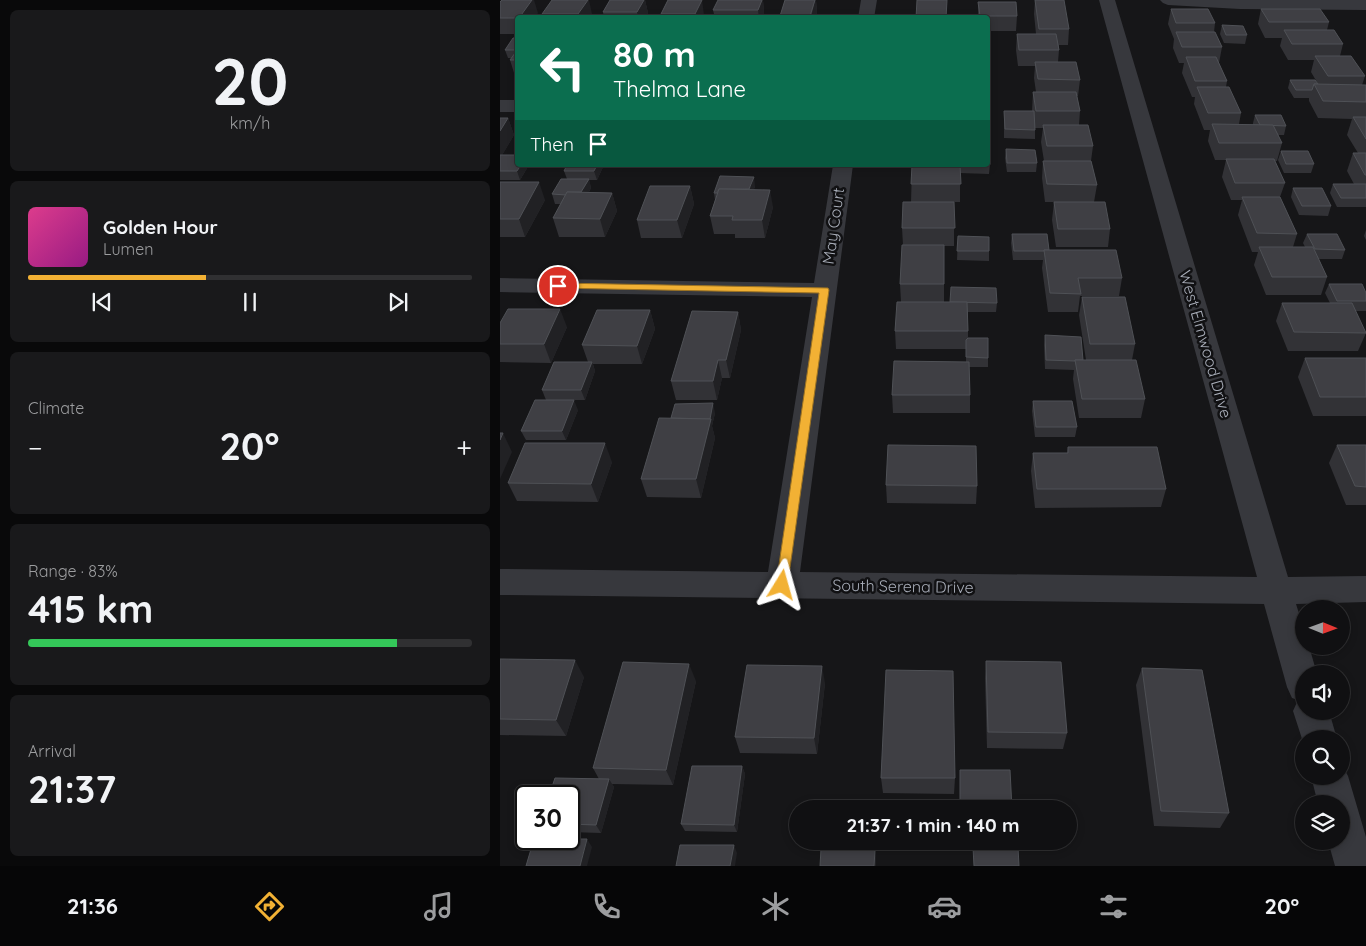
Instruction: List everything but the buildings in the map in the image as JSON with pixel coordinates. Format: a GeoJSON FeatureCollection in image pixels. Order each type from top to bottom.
{"type":"FeatureCollection","features":[{"type":"Feature","properties":{"kind":"street"},"geometry":{"type":"LineString","coordinates":[[866,15],[869,0]]}},
{"type":"Feature","properties":{"kind":"street","name":"West Elmwood Drive"},"geometry":{"type":"LineString","coordinates":[[1107,0],[1298,665]]}},
{"type":"Feature","properties":{"kind":"street"},"geometry":{"type":"LineString","coordinates":[[1168,0],[1359,10]]}},
{"type":"Feature","properties":{"kind":"street"},"geometry":{"type":"LineString","coordinates":[[500,106],[515,106]]}},
{"type":"Feature","properties":{"kind":"street","name":"May Court"},"geometry":{"type":"LineString","coordinates":[[782,585],[842,167]]}},
{"type":"Feature","properties":{"kind":"street"},"geometry":{"type":"LineString","coordinates":[[500,285],[824,290]]}},
{"type":"Feature","properties":{"kind":"street","name":"South Serena Drive"},"geometry":{"type":"LineString","coordinates":[[500,582],[1276,591],[1366,589]]}},
{"type":"Feature","properties":{"kind":"street"},"geometry":{"type":"LineString","coordinates":[[1350,849],[1355,866]]}},
{"type":"Feature","properties":{"kind":"route"},"geometry":{"type":"LineString","coordinates":[[558,286],[824,290],[782,585]]}}]}
